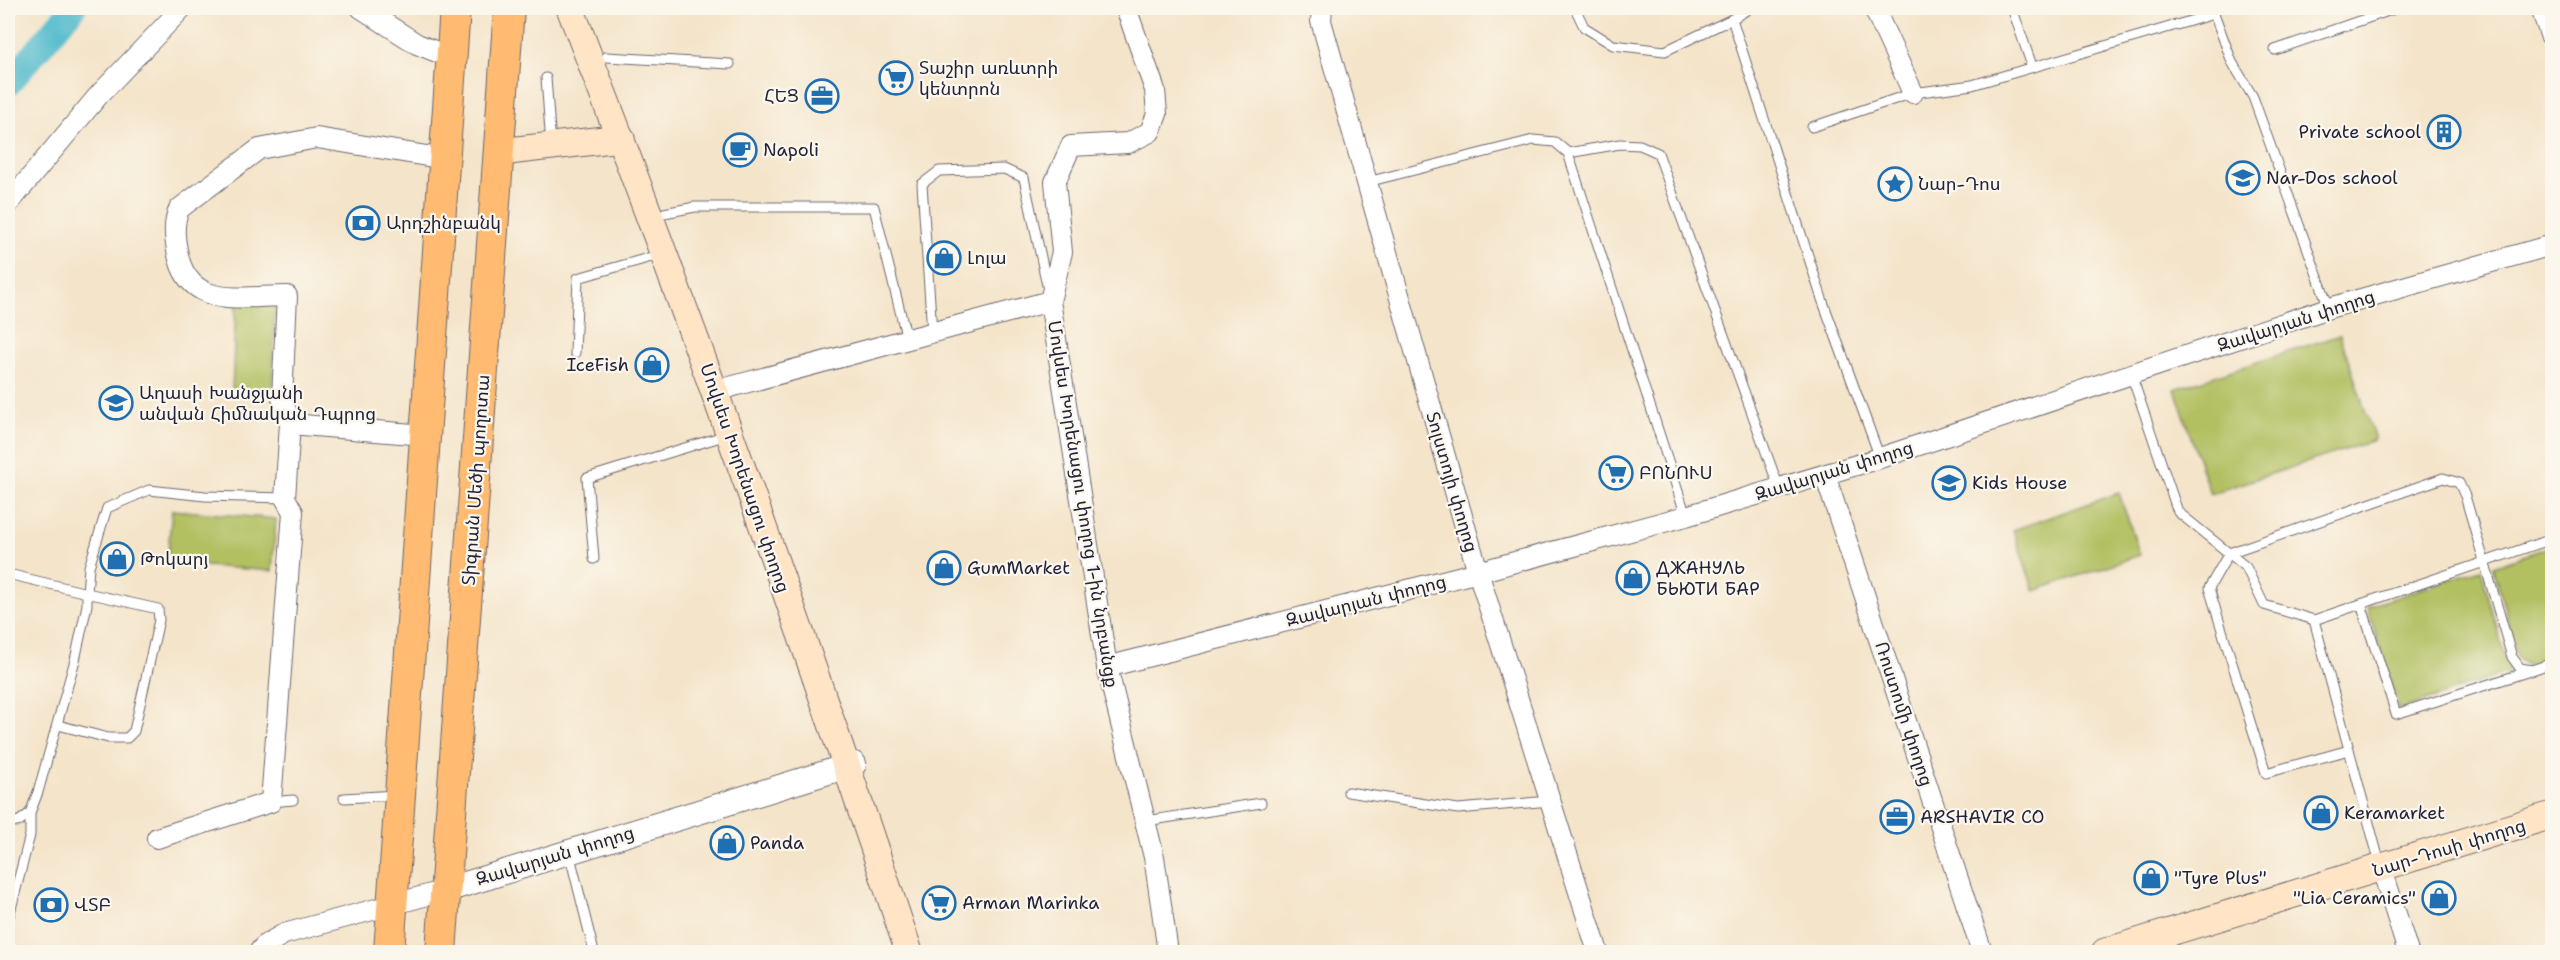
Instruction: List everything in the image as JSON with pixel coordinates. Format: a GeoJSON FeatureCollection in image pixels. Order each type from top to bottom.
{"type":"FeatureCollection","features":[{"type":"Feature","properties":{"kind":"main road"},"geometry":{"type":"LineString","coordinates":[[389,952],[455,8]]}},
{"type":"Feature","properties":{"kind":"main road","name":"Տիգրան Մեծի պողոտա"},"geometry":{"type":"LineString","coordinates":[[441,952],[509,8]]}},
{"type":"Feature","properties":{"kind":"main road","name":"Մովսես Խորենացու փողոց"},"geometry":{"type":"LineString","coordinates":[[570,8],[664,254],[720,389],[730,435],[851,765],[909,952]]}},
{"type":"Feature","properties":{"kind":"main road","name":"Մովսես Խորենացու փողոց"},"geometry":{"type":"LineString","coordinates":[[589,8],[664,213],[720,389],[917,952]]}},
{"type":"Feature","properties":{"kind":"main road"},"geometry":{"type":"LineString","coordinates":[[500,152],[621,138]]}},
{"type":"Feature","properties":{"kind":"main road","name":"Նար-Դոսի փողոց"},"geometry":{"type":"LineString","coordinates":[[2105,952],[2553,815]]}},
{"type":"Feature","properties":{"kind":"street"},"geometry":{"type":"LineString","coordinates":[[8,204],[98,96],[182,8]]}},
{"type":"Feature","properties":{"kind":"street"},"geometry":{"type":"LineString","coordinates":[[361,8],[417,44],[452,58]]}},
{"type":"Feature","properties":{"kind":"street"},"geometry":{"type":"LineString","coordinates":[[720,389],[1050,301],[1062,252],[1055,182],[1071,146],[1128,143],[1150,132],[1157,114],[1155,90],[1126,8]]}},
{"type":"Feature","properties":{"kind":"street","name":"Տոլստոյի փողոց"},"geometry":{"type":"LineString","coordinates":[[1322,8],[1321,21],[1478,572],[1598,952]]}},
{"type":"Feature","properties":{"kind":"street"},"geometry":{"type":"LineString","coordinates":[[1874,8],[1913,93]]}},
{"type":"Feature","properties":{"kind":"street"},"geometry":{"type":"LineString","coordinates":[[2543,8],[2553,34]]}},
{"type":"Feature","properties":{"kind":"street"},"geometry":{"type":"LineString","coordinates":[[157,838],[271,802],[293,512],[285,498],[290,424],[282,398],[287,296],[211,296],[194,287],[179,264],[174,235],[175,218],[179,209],[259,149],[317,138],[445,159]]}},
{"type":"Feature","properties":{"kind":"street","name":"Զավարյան փողոց"},"geometry":{"type":"LineString","coordinates":[[1107,667],[1686,516],[1880,458],[2329,309],[2553,245]]}},
{"type":"Feature","properties":{"kind":"street","name":"Մովսես Խորենացու փողոց 1-ին նրբանցք"},"geometry":{"type":"LineString","coordinates":[[1050,301],[1107,667],[1154,857],[1168,952]]}},
{"type":"Feature","properties":{"kind":"street"},"geometry":{"type":"LineString","coordinates":[[290,424],[425,435]]}},
{"type":"Feature","properties":{"kind":"street","name":"Ռոստոմի փողոց"},"geometry":{"type":"LineString","coordinates":[[1825,475],[1982,952]]}},
{"type":"Feature","properties":{"kind":"street","name":"Զավարյան փողոց"},"geometry":{"type":"LineString","coordinates":[[259,952],[265,945],[284,934],[446,890],[851,765]]}},
{"type":"Feature","properties":{"kind":"street"},"geometry":{"type":"LineString","coordinates":[[2382,869],[2408,952]]}},
{"type":"Feature","properties":{"kind":"lane"},"geometry":{"type":"LineString","coordinates":[[1575,8],[1584,27],[1612,45],[1665,51],[1750,8]]}},
{"type":"Feature","properties":{"kind":"lane"},"geometry":{"type":"LineString","coordinates":[[2012,8],[2032,66]]}},
{"type":"Feature","properties":{"kind":"lane"},"geometry":{"type":"LineString","coordinates":[[2275,50],[2397,8]]}},
{"type":"Feature","properties":{"kind":"lane"},"geometry":{"type":"LineString","coordinates":[[1812,127],[1913,93],[1972,85],[2213,11],[2232,62],[2253,97],[2329,309]]}},
{"type":"Feature","properties":{"kind":"lane"},"geometry":{"type":"LineString","coordinates":[[1732,19],[1818,288],[1880,458]]}},
{"type":"Feature","properties":{"kind":"lane"},"geometry":{"type":"LineString","coordinates":[[606,57],[730,64]]}},
{"type":"Feature","properties":{"kind":"lane"},"geometry":{"type":"LineString","coordinates":[[546,78],[552,147]]}},
{"type":"Feature","properties":{"kind":"lane"},"geometry":{"type":"LineString","coordinates":[[1367,182],[1533,140],[1555,142],[1568,153],[1686,516]]}},
{"type":"Feature","properties":{"kind":"lane"},"geometry":{"type":"LineString","coordinates":[[1568,153],[1620,144],[1640,145],[1658,153],[1779,488]]}},
{"type":"Feature","properties":{"kind":"lane"},"geometry":{"type":"LineString","coordinates":[[932,332],[922,184],[939,171],[1004,169],[1024,178],[1050,301]]}},
{"type":"Feature","properties":{"kind":"lane"},"geometry":{"type":"LineString","coordinates":[[664,213],[694,207],[874,207],[907,339]]}},
{"type":"Feature","properties":{"kind":"lane"},"geometry":{"type":"LineString","coordinates":[[575,353],[578,278],[664,254]]}},
{"type":"Feature","properties":{"kind":"lane"},"geometry":{"type":"LineString","coordinates":[[2131,374],[2178,512],[2246,567],[2264,605],[2314,620],[2553,539]]}},
{"type":"Feature","properties":{"kind":"lane"},"geometry":{"type":"LineString","coordinates":[[594,559],[587,478],[730,435]]}},
{"type":"Feature","properties":{"kind":"lane"},"geometry":{"type":"LineString","coordinates":[[2349,750],[2266,773],[2208,588],[2229,553],[2443,478],[2459,483],[2465,496],[2512,657],[2520,668],[2532,670]]}},
{"type":"Feature","properties":{"kind":"lane"},"geometry":{"type":"LineString","coordinates":[[8,920],[10,894],[30,835],[30,813],[58,725],[75,660],[87,605],[89,567],[107,508],[149,490],[205,496],[285,498]]}},
{"type":"Feature","properties":{"kind":"lane"},"geometry":{"type":"LineString","coordinates":[[8,574],[158,609],[159,620],[134,731],[127,738],[108,738],[58,725]]}},
{"type":"Feature","properties":{"kind":"lane"},"geometry":{"type":"LineString","coordinates":[[2361,604],[2396,714],[2553,663]]}},
{"type":"Feature","properties":{"kind":"lane"},"geometry":{"type":"LineString","coordinates":[[2314,620],[2382,869]]}},
{"type":"Feature","properties":{"kind":"lane"},"geometry":{"type":"LineString","coordinates":[[1348,792],[1458,809],[1550,801]]}},
{"type":"Feature","properties":{"kind":"lane"},"geometry":{"type":"LineString","coordinates":[[344,798],[400,795]]}},
{"type":"Feature","properties":{"kind":"lane"},"geometry":{"type":"LineString","coordinates":[[271,802],[292,800]]}},
{"type":"Feature","properties":{"kind":"lane"},"geometry":{"type":"LineString","coordinates":[[1146,821],[1261,803]]}},
{"type":"Feature","properties":{"kind":"lane"},"geometry":{"type":"LineString","coordinates":[[8,820],[18,822],[30,813]]}},
{"type":"Feature","properties":{"kind":"lane"},"geometry":{"type":"LineString","coordinates":[[569,852],[594,952]]}},
{"type":"Feature","properties":{"kind":"green space"},"geometry":{"type":"Polygon","coordinates":[[[236,303],[275,303],[272,392],[232,390],[236,303]]]}},
{"type":"Feature","properties":{"kind":"green space"},"geometry":{"type":"Polygon","coordinates":[[[2340,335],[2375,440],[2210,494],[2175,389],[2340,335]]]}},
{"type":"Feature","properties":{"kind":"green space"},"geometry":{"type":"Polygon","coordinates":[[[2119,493],[2140,555],[2034,591],[2013,530],[2119,493]]]}},
{"type":"Feature","properties":{"kind":"green space"},"geometry":{"type":"Polygon","coordinates":[[[172,510],[276,519],[272,571],[167,563],[172,510]]]}},
{"type":"Feature","properties":{"kind":"green space"},"geometry":{"type":"Polygon","coordinates":[[[2552,546],[2552,659],[2529,666],[2517,656],[2493,566],[2552,546]]]}},
{"type":"Feature","properties":{"kind":"green space"},"geometry":{"type":"Polygon","coordinates":[[[2481,569],[2506,661],[2514,670],[2399,710],[2367,607],[2481,569]]]}},
{"type":"Feature","properties":{"kind":"waterway"},"geometry":{"type":"LineString","coordinates":[[8,84],[73,8]]}},
{"type":"Feature","properties":{"kind":"place","name":"Տաշիր առևտրի կենտրոն"},"geometry":{"type":"Point","coordinates":[896,78]}},
{"type":"Feature","properties":{"kind":"place","name":"ՀԵՑ"},"geometry":{"type":"Point","coordinates":[822,96]}},
{"type":"Feature","properties":{"kind":"place","name":"Private school"},"geometry":{"type":"Point","coordinates":[2444,132]}},
{"type":"Feature","properties":{"kind":"place","name":"Napoli"},"geometry":{"type":"Point","coordinates":[740,150]}},
{"type":"Feature","properties":{"kind":"place","name":"Nar-Dos school"},"geometry":{"type":"Point","coordinates":[2243,178]}},
{"type":"Feature","properties":{"kind":"place","name":"Նար-Դոս"},"geometry":{"type":"Point","coordinates":[1895,184]}},
{"type":"Feature","properties":{"kind":"place","name":"Արդշինբանկ"},"geometry":{"type":"Point","coordinates":[363,223]}},
{"type":"Feature","properties":{"kind":"place","name":"Լոլա"},"geometry":{"type":"Point","coordinates":[944,258]}},
{"type":"Feature","properties":{"kind":"place","name":"IceFish"},"geometry":{"type":"Point","coordinates":[652,365]}},
{"type":"Feature","properties":{"kind":"place","name":"Աղասի Խանջյանի անվան Հիմնական Դպրոց"},"geometry":{"type":"Point","coordinates":[116,403]}},
{"type":"Feature","properties":{"kind":"place","name":"ԲՈՆՈՒՍ"},"geometry":{"type":"Point","coordinates":[1616,473]}},
{"type":"Feature","properties":{"kind":"place","name":"Kids House"},"geometry":{"type":"Point","coordinates":[1949,483]}},
{"type":"Feature","properties":{"kind":"place","name":"Թոկարյ"},"geometry":{"type":"Point","coordinates":[117,559]}},
{"type":"Feature","properties":{"kind":"place","name":"GumMarket"},"geometry":{"type":"Point","coordinates":[944,568]}},
{"type":"Feature","properties":{"kind":"place","name":"ДЖАНУЛЬ БЬЮТИ БАР"},"geometry":{"type":"Point","coordinates":[1633,578]}},
{"type":"Feature","properties":{"kind":"place","name":"Keramarket"},"geometry":{"type":"Point","coordinates":[2321,813]}},
{"type":"Feature","properties":{"kind":"place","name":"ARSHAVIR CO"},"geometry":{"type":"Point","coordinates":[1897,817]}},
{"type":"Feature","properties":{"kind":"place","name":"Panda"},"geometry":{"type":"Point","coordinates":[727,843]}},
{"type":"Feature","properties":{"kind":"place","name":"\"Tyre Plus\""},"geometry":{"type":"Point","coordinates":[2151,878]}},
{"type":"Feature","properties":{"kind":"place","name":"\"Lia Ceramics\""},"geometry":{"type":"Point","coordinates":[2439,898]}},
{"type":"Feature","properties":{"kind":"place","name":"Arman Marinka"},"geometry":{"type":"Point","coordinates":[939,903]}},
{"type":"Feature","properties":{"kind":"place","name":"ՎՏԲ"},"geometry":{"type":"Point","coordinates":[51,905]}}]}
